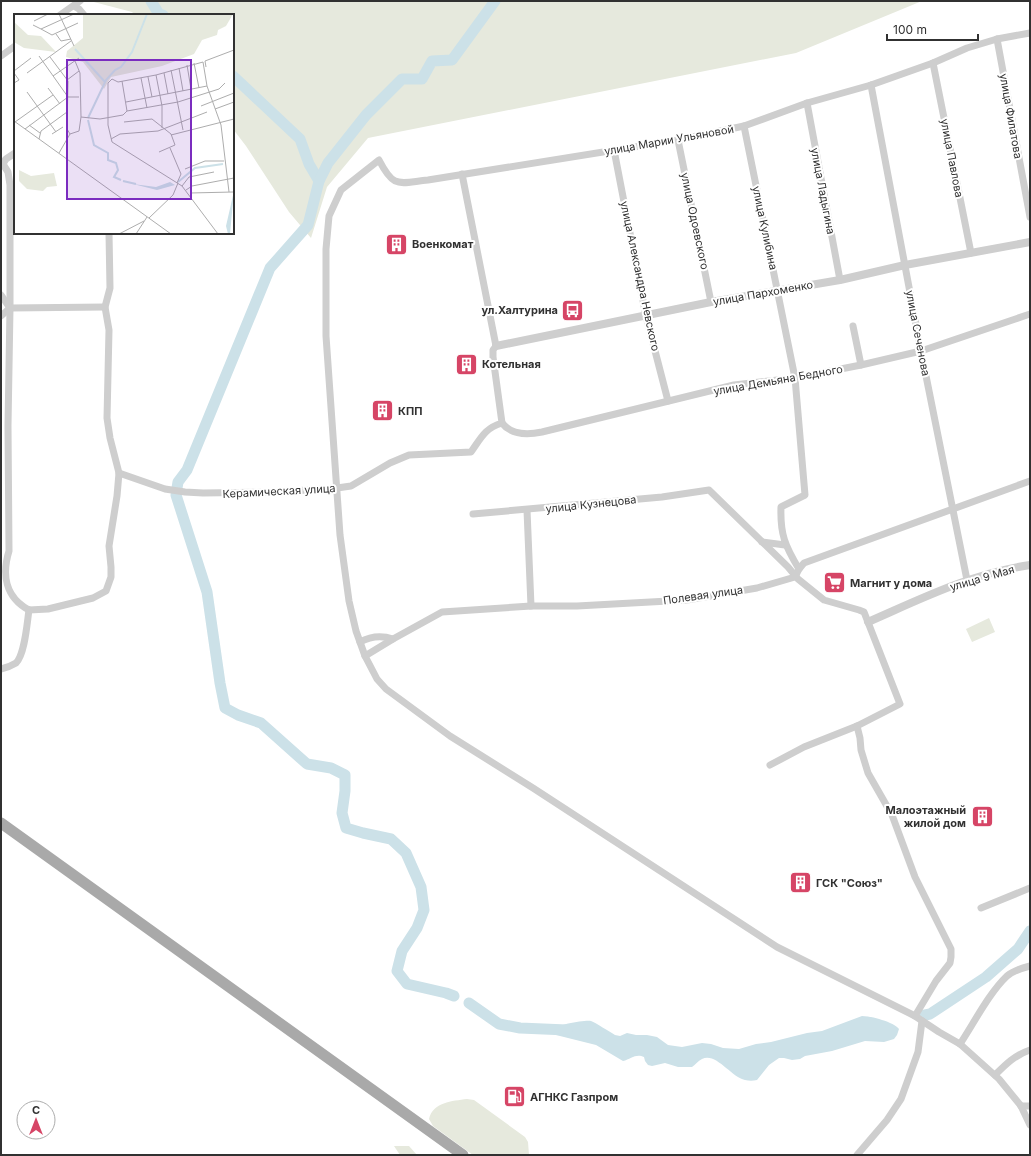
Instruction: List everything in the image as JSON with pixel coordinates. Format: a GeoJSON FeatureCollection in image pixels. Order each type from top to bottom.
{"type":"FeatureCollection","features":[{"type":"Feature","properties":{"kind":"main road"},"geometry":{"type":"LineString","coordinates":[[1,823],[463,1155]]}},
{"type":"Feature","properties":{"kind":"street"},"geometry":{"type":"LineString","coordinates":[[62,14],[80,1]]}},
{"type":"Feature","properties":{"kind":"street"},"geometry":{"type":"LineString","coordinates":[[74,6],[83,14]]}},
{"type":"Feature","properties":{"kind":"street","name":"улица Марии Ульяновой"},"geometry":{"type":"LineString","coordinates":[[337,488],[326,336],[326,249],[329,216],[341,190],[379,160],[387,176],[393,181],[428,180],[678,140],[744,126],[807,103],[871,85],[933,63],[967,48],[997,39],[1030,33]]}},
{"type":"Feature","properties":{"kind":"street","name":"улица Филатова"},"geometry":{"type":"LineString","coordinates":[[997,39],[1030,217]]}},
{"type":"Feature","properties":{"kind":"street"},"geometry":{"type":"LineString","coordinates":[[1,56],[14,47]]}},
{"type":"Feature","properties":{"kind":"street","name":"улица Павлова"},"geometry":{"type":"LineString","coordinates":[[933,63],[971,254]]}},
{"type":"Feature","properties":{"kind":"street","name":"улица Сеченова"},"geometry":{"type":"LineString","coordinates":[[871,85],[921,351],[967,580]]}},
{"type":"Feature","properties":{"kind":"street","name":"улица Ладыгина"},"geometry":{"type":"LineString","coordinates":[[807,103],[840,280]]}},
{"type":"Feature","properties":{"kind":"street","name":"улица Кулибина"},"geometry":{"type":"LineString","coordinates":[[744,126],[795,378],[805,495],[781,507],[780,523],[785,544]]}},
{"type":"Feature","properties":{"kind":"street","name":"улица Одоевского"},"geometry":{"type":"LineString","coordinates":[[678,140],[711,302]]}},
{"type":"Feature","properties":{"kind":"street","name":"улица Александра Невского"},"geometry":{"type":"LineString","coordinates":[[614,150],[646,316],[668,401]]}},
{"type":"Feature","properties":{"kind":"street"},"geometry":{"type":"LineString","coordinates":[[14,154],[2,163],[10,178],[8,426],[9,551],[5,570],[6,582],[15,599],[21,606],[29,610],[48,609],[93,598],[106,591],[110,577],[111,567],[109,546],[119,473],[110,438],[107,418],[109,330],[105,307],[110,288],[109,234]]}},
{"type":"Feature","properties":{"kind":"street"},"geometry":{"type":"LineString","coordinates":[[462,174],[496,346],[493,350],[493,357],[502,423]]}},
{"type":"Feature","properties":{"kind":"street","name":"улица Пархоменко"},"geometry":{"type":"LineString","coordinates":[[496,346],[711,302],[840,280],[1030,242]]}},
{"type":"Feature","properties":{"kind":"street"},"geometry":{"type":"LineString","coordinates":[[1,295],[10,308]]}},
{"type":"Feature","properties":{"kind":"street"},"geometry":{"type":"LineString","coordinates":[[1,316],[10,308],[105,307]]}},
{"type":"Feature","properties":{"kind":"street","name":"улица Демьяна Бедного"},"geometry":{"type":"LineString","coordinates":[[502,423],[511,431],[522,434],[531,434],[734,385],[795,378],[921,351],[1030,314]]}},
{"type":"Feature","properties":{"kind":"street"},"geometry":{"type":"LineString","coordinates":[[853,326],[860,365]]}},
{"type":"Feature","properties":{"kind":"street","name":"Керамическая улица"},"geometry":{"type":"LineString","coordinates":[[119,473],[166,489],[203,494],[337,488],[351,486],[390,463],[409,455],[471,452],[486,431],[493,426],[502,423]]}},
{"type":"Feature","properties":{"kind":"street"},"geometry":{"type":"LineString","coordinates":[[1,431],[8,426]]}},
{"type":"Feature","properties":{"kind":"street"},"geometry":{"type":"LineString","coordinates":[[795,577],[804,563],[1030,480]]}},
{"type":"Feature","properties":{"kind":"street"},"geometry":{"type":"LineString","coordinates":[[337,488],[343,568],[349,601],[365,656],[377,679],[386,689],[450,736],[533,788],[777,947],[915,1016],[960,1044],[999,1079],[1021,1106],[1030,1125]]}},
{"type":"Feature","properties":{"kind":"street","name":"улица Кузнецова"},"geometry":{"type":"LineString","coordinates":[[473,514],[662,497],[709,490],[762,542]]}},
{"type":"Feature","properties":{"kind":"street"},"geometry":{"type":"LineString","coordinates":[[527,510],[531,606]]}},
{"type":"Feature","properties":{"kind":"street"},"geometry":{"type":"LineString","coordinates":[[762,542],[785,544],[799,569]]}},
{"type":"Feature","properties":{"kind":"street"},"geometry":{"type":"LineString","coordinates":[[762,542],[788,567],[795,577],[824,600],[864,612],[900,704],[857,726],[804,747],[770,765]]}},
{"type":"Feature","properties":{"kind":"street","name":"улица 9 Мая"},"geometry":{"type":"LineString","coordinates":[[868,622],[967,580],[1001,570],[1030,565]]}},
{"type":"Feature","properties":{"kind":"street","name":"Полевая улица"},"geometry":{"type":"LineString","coordinates":[[365,656],[442,612],[531,606],[577,606],[687,600],[757,588],[795,577]]}},
{"type":"Feature","properties":{"kind":"street"},"geometry":{"type":"LineString","coordinates":[[1,669],[11,666],[17,662],[20,656],[29,610]]}},
{"type":"Feature","properties":{"kind":"street"},"geometry":{"type":"LineString","coordinates":[[360,642],[377,636],[393,639]]}},
{"type":"Feature","properties":{"kind":"street"},"geometry":{"type":"LineString","coordinates":[[857,726],[861,750],[868,773],[892,815],[916,877],[951,949],[952,957],[950,963],[936,980],[915,1016]]}},
{"type":"Feature","properties":{"kind":"street"},"geometry":{"type":"LineString","coordinates":[[981,908],[1030,888]]}},
{"type":"Feature","properties":{"kind":"street"},"geometry":{"type":"LineString","coordinates":[[960,1044],[993,994],[1008,976],[1015,971],[1030,966]]}},
{"type":"Feature","properties":{"kind":"street"},"geometry":{"type":"LineString","coordinates":[[857,1155],[887,1120],[901,1099],[918,1052],[922,1021]]}},
{"type":"Feature","properties":{"kind":"street"},"geometry":{"type":"LineString","coordinates":[[995,1075],[1006,1063],[1018,1054],[1030,1050]]}},
{"type":"Feature","properties":{"kind":"street"},"geometry":{"type":"LineString","coordinates":[[1021,1106],[1030,1106]]}},
{"type":"Feature","properties":{"kind":"shaded area"},"geometry":{"type":"Polygon","coordinates":[[[90,1],[922,1],[796,53],[368,138],[327,187],[311,238],[289,212],[234,130],[234,14],[134,14],[132,12],[90,1]]]}},
{"type":"Feature","properties":{"kind":"shaded area"},"geometry":{"type":"Polygon","coordinates":[[[989,618],[995,632],[972,642],[966,629],[989,618]]]}},
{"type":"Feature","properties":{"kind":"shaded area"},"geometry":{"type":"Polygon","coordinates":[[[467,1099],[474,1100],[525,1137],[528,1142],[529,1155],[473,1155],[433,1126],[429,1119],[431,1113],[435,1109],[444,1103],[467,1099]]]}},
{"type":"Feature","properties":{"kind":"shaded area"},"geometry":{"type":"Polygon","coordinates":[[[394,1146],[409,1146],[417,1155],[400,1155],[394,1146]]]}},
{"type":"Feature","properties":{"kind":"water"},"geometry":{"type":"Polygon","coordinates":[[[862,1016],[876,1018],[896,1026],[899,1029],[897,1035],[894,1039],[884,1042],[865,1041],[832,1051],[805,1056],[800,1059],[792,1060],[779,1058],[769,1065],[757,1080],[752,1081],[740,1078],[718,1062],[707,1058],[702,1059],[692,1067],[678,1067],[665,1063],[652,1066],[648,1065],[644,1057],[641,1056],[623,1061],[596,1045],[552,1034],[551,1030],[570,1023],[591,1021],[615,1035],[620,1036],[627,1033],[647,1035],[657,1037],[668,1045],[682,1047],[702,1043],[723,1048],[739,1049],[756,1044],[822,1031],[862,1016]]]}},
{"type":"Feature","properties":{"kind":"waterway"},"geometry":{"type":"LineString","coordinates":[[151,1],[159,14]]}},
{"type":"Feature","properties":{"kind":"waterway"},"geometry":{"type":"LineString","coordinates":[[177,488],[178,482],[187,470],[270,268],[308,225],[319,181],[328,163],[366,115],[402,79],[422,79],[432,61],[452,60],[495,1]]}},
{"type":"Feature","properties":{"kind":"waterway"},"geometry":{"type":"LineString","coordinates":[[234,77],[300,139],[309,164],[319,181]]}},
{"type":"Feature","properties":{"kind":"waterway"},"geometry":{"type":"LineString","coordinates":[[176,495],[207,592],[225,708],[238,715],[261,723],[307,764],[331,768],[345,775],[345,791],[342,813],[346,828],[391,839],[406,853],[421,887],[424,910],[417,928],[402,951],[397,971],[407,984],[454,996]]}},
{"type":"Feature","properties":{"kind":"waterway"},"geometry":{"type":"LineString","coordinates":[[925,1015],[930,1014],[986,977],[1018,949],[1030,931]]}},
{"type":"Feature","properties":{"kind":"waterway"},"geometry":{"type":"LineString","coordinates":[[469,1003],[499,1024],[520,1028],[567,1030]]}},
{"type":"Feature","properties":{"kind":"place","name":"Военкомат"},"geometry":{"type":"Point","coordinates":[397,244]}},
{"type":"Feature","properties":{"kind":"place","name":"ул.Халтурина"},"geometry":{"type":"Point","coordinates":[573,310]}},
{"type":"Feature","properties":{"kind":"place","name":"Котельная"},"geometry":{"type":"Point","coordinates":[467,364]}},
{"type":"Feature","properties":{"kind":"place","name":"КПП"},"geometry":{"type":"Point","coordinates":[382,411]}},
{"type":"Feature","properties":{"kind":"place","name":"Магнит у дома"},"geometry":{"type":"Point","coordinates":[835,583]}},
{"type":"Feature","properties":{"kind":"place","name":"Малоэтажный жилой дом"},"geometry":{"type":"Point","coordinates":[982,816]}},
{"type":"Feature","properties":{"kind":"place","name":"ГСК \"Союз\""},"geometry":{"type":"Point","coordinates":[800,883]}},
{"type":"Feature","properties":{"kind":"place","name":"АГНКС Газпром"},"geometry":{"type":"Point","coordinates":[515,1097]}}]}
